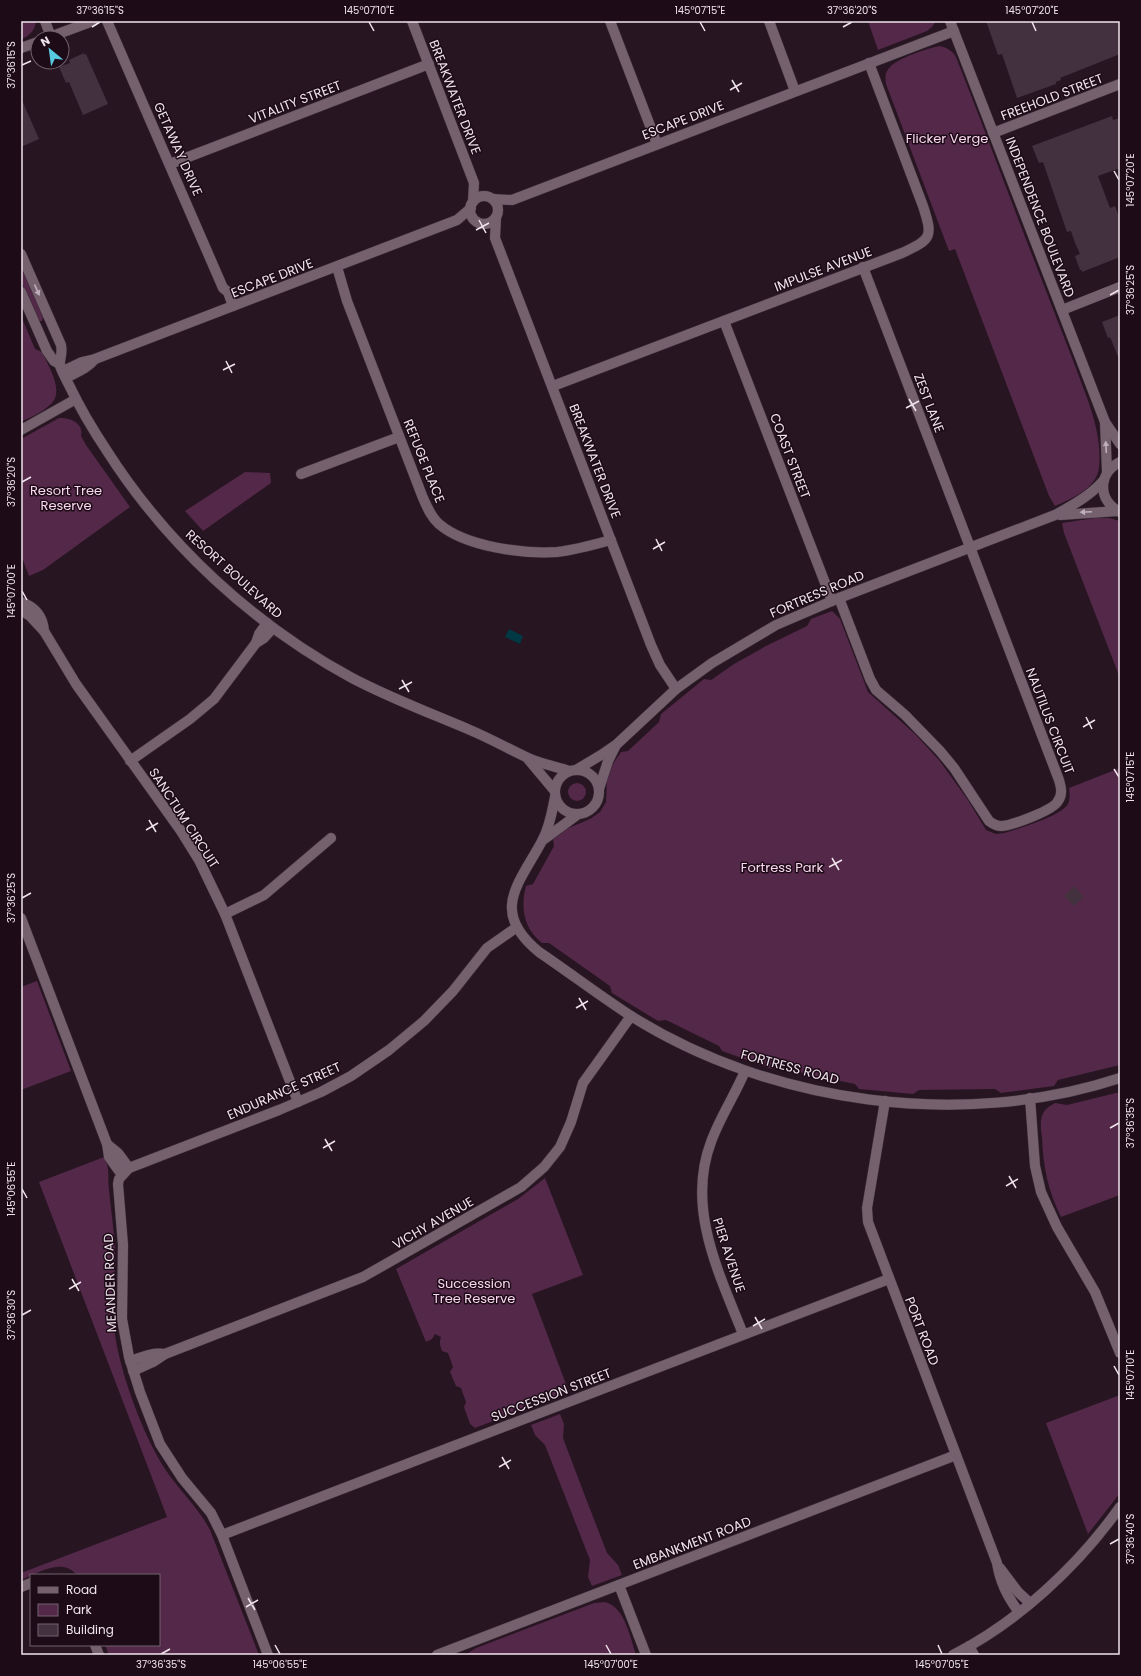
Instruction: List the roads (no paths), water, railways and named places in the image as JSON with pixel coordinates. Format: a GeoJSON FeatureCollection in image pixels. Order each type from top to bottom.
{"type":"FeatureCollection","features":[{"type":"Feature","properties":{"kind":"street"},"geometry":{"type":"LineString","coordinates":[[68,30],[93,21]]}},
{"type":"Feature","properties":{"kind":"street","name":"GETAWAY DRIVE"},"geometry":{"type":"LineString","coordinates":[[107,21],[223,288],[228,292],[231,307]]}},
{"type":"Feature","properties":{"kind":"street","name":"BREAKWATER DRIVE"},"geometry":{"type":"LineString","coordinates":[[412,21],[474,183],[472,205]]}},
{"type":"Feature","properties":{"kind":"street"},"geometry":{"type":"LineString","coordinates":[[610,21],[657,144]]}},
{"type":"Feature","properties":{"kind":"street"},"geometry":{"type":"LineString","coordinates":[[768,21],[796,91]]}},
{"type":"Feature","properties":{"kind":"street","name":"INDEPENDENCE BOULEVARD"},"geometry":{"type":"LineString","coordinates":[[950,21],[1105,422],[1120,444]]}},
{"type":"Feature","properties":{"kind":"street","name":"ESCAPE DRIVE"},"geometry":{"type":"LineString","coordinates":[[497,217],[512,200],[954,31]]}},
{"type":"Feature","properties":{"kind":"street","name":"IMPULSE AVENUE"},"geometry":{"type":"LineString","coordinates":[[552,386],[863,268],[917,246],[926,239],[929,230],[923,206],[869,63]]}},
{"type":"Feature","properties":{"kind":"street","name":"VITALITY STREET"},"geometry":{"type":"LineString","coordinates":[[170,164],[429,64]]}},
{"type":"Feature","properties":{"kind":"street","name":"FREEHOLD STREET"},"geometry":{"type":"LineString","coordinates":[[993,133],[1120,84]]}},
{"type":"Feature","properties":{"kind":"street","name":"BREAKWATER DRIVE"},"geometry":{"type":"LineString","coordinates":[[474,183],[491,197]]}},
{"type":"Feature","properties":{"kind":"street"},"geometry":{"type":"LineString","coordinates":[[479,197],[491,197],[498,206],[497,217],[489,224],[478,222],[471,215],[472,205],[479,197]]}},
{"type":"Feature","properties":{"kind":"street","name":"ESCAPE DRIVE"},"geometry":{"type":"LineString","coordinates":[[491,197],[512,200]]}},
{"type":"Feature","properties":{"kind":"street","name":"ESCAPE DRIVE"},"geometry":{"type":"LineString","coordinates":[[63,371],[88,366],[95,359],[458,220],[472,205]]}},
{"type":"Feature","properties":{"kind":"street","name":"BREAKWATER DRIVE"},"geometry":{"type":"LineString","coordinates":[[495,238],[497,217]]}},
{"type":"Feature","properties":{"kind":"street","name":"ESCAPE DRIVE"},"geometry":{"type":"LineString","coordinates":[[458,220],[478,222]]}},
{"type":"Feature","properties":{"kind":"street","name":"BREAKWATER DRIVE"},"geometry":{"type":"LineString","coordinates":[[478,222],[495,238],[656,658],[676,689]]}},
{"type":"Feature","properties":{"kind":"street","name":"RESORT BOULEVARD"},"geometry":{"type":"LineString","coordinates":[[21,254],[62,352],[63,371]]}},
{"type":"Feature","properties":{"kind":"street","name":"REFUGE PLACE"},"geometry":{"type":"LineString","coordinates":[[335,267],[342,279],[341,284],[427,507],[438,523],[454,534],[487,545],[521,551],[540,552],[577,549],[611,540]]}},
{"type":"Feature","properties":{"kind":"street","name":"ZEST LANE"},"geometry":{"type":"LineString","coordinates":[[863,268],[970,547]]}},
{"type":"Feature","properties":{"kind":"street"},"geometry":{"type":"LineString","coordinates":[[1062,310],[1120,288]]}},
{"type":"Feature","properties":{"kind":"street","name":"RESORT BOULEVARD"},"geometry":{"type":"LineString","coordinates":[[21,292],[50,357],[63,371],[76,399],[114,463],[159,521],[201,565],[270,625],[327,663],[374,689],[486,737],[527,758],[573,770]]}},
{"type":"Feature","properties":{"kind":"street","name":"COAST STREET"},"geometry":{"type":"LineString","coordinates":[[724,321],[836,600]]}},
{"type":"Feature","properties":{"kind":"street"},"geometry":{"type":"LineString","coordinates":[[38,331],[52,325]]}},
{"type":"Feature","properties":{"kind":"street"},"geometry":{"type":"LineString","coordinates":[[21,430],[76,399]]}},
{"type":"Feature","properties":{"kind":"street","name":"INDEPENDENCE BOULEVARD"},"geometry":{"type":"LineString","coordinates":[[1105,422],[1104,494],[1112,507],[1119,511]]}},
{"type":"Feature","properties":{"kind":"street"},"geometry":{"type":"LineString","coordinates":[[301,474],[399,437]]}},
{"type":"Feature","properties":{"kind":"street","name":"FORTRESS ROAD"},"geometry":{"type":"LineString","coordinates":[[573,770],[601,755],[617,744],[676,689],[712,663],[744,643],[776,625],[836,600],[1054,515],[1079,502],[1094,491],[1112,466],[1120,462]]}},
{"type":"Feature","properties":{"kind":"street","name":"FORTRESS ROAD"},"geometry":{"type":"LineString","coordinates":[[1054,515],[1119,511]]}},
{"type":"Feature","properties":{"kind":"street","name":"NAUTILUS CIRCUIT"},"geometry":{"type":"LineString","coordinates":[[836,600],[876,690],[905,715],[940,751],[954,768],[989,821],[998,826],[1004,826],[1048,810],[1054,806],[1060,798],[1061,787],[1059,780],[970,547]]}},
{"type":"Feature","properties":{"kind":"street","name":"SANCTUM CIRCUIT"},"geometry":{"type":"LineString","coordinates":[[21,602],[27,604],[38,613],[43,624],[44,632]]}},
{"type":"Feature","properties":{"kind":"street","name":"SANCTUM CIRCUIT"},"geometry":{"type":"LineString","coordinates":[[21,610],[30,616],[44,632],[64,666],[199,860],[225,914],[298,1102]]}},
{"type":"Feature","properties":{"kind":"street"},"geometry":{"type":"LineString","coordinates":[[130,761],[208,704],[223,688],[256,644],[264,638],[270,625]]}},
{"type":"Feature","properties":{"kind":"street","name":"FORTRESS ROAD"},"geometry":{"type":"LineString","coordinates":[[599,789],[608,761],[617,744]]}},
{"type":"Feature","properties":{"kind":"street","name":"RESORT BOULEVARD"},"geometry":{"type":"LineString","coordinates":[[527,758],[554,793]]}},
{"type":"Feature","properties":{"kind":"street"},"geometry":{"type":"LineString","coordinates":[[573,770],[583,770],[594,777],[599,789],[597,801],[594,807],[589,811],[577,815],[565,812],[560,808],[554,793],[559,778],[573,770]]}},
{"type":"Feature","properties":{"kind":"street","name":"FORTRESS ROAD"},"geometry":{"type":"LineString","coordinates":[[554,793],[549,824],[543,840],[522,875],[512,898],[512,908],[517,927],[529,944],[539,952],[631,1016],[693,1048],[745,1071],[811,1089],[885,1101],[947,1104],[983,1103],[1030,1098],[1087,1087],[1120,1078]]}},
{"type":"Feature","properties":{"kind":"street","name":"FORTRESS ROAD"},"geometry":{"type":"LineString","coordinates":[[543,840],[577,815]]}},
{"type":"Feature","properties":{"kind":"street"},"geometry":{"type":"LineString","coordinates":[[225,914],[264,896],[331,838]]}},
{"type":"Feature","properties":{"kind":"street"},"geometry":{"type":"LineString","coordinates":[[21,918],[107,1144],[118,1153],[126,1172]]}},
{"type":"Feature","properties":{"kind":"street","name":"ENDURANCE STREET"},"geometry":{"type":"LineString","coordinates":[[126,1172],[298,1102],[351,1076],[401,1041],[429,1016],[453,991],[487,948],[517,927]]}},
{"type":"Feature","properties":{"kind":"street","name":"VICHY AVENUE"},"geometry":{"type":"LineString","coordinates":[[131,1366],[150,1354],[165,1354],[363,1277],[521,1188],[544,1167],[560,1147],[571,1122],[583,1083],[631,1016]]}},
{"type":"Feature","properties":{"kind":"street","name":"PIER AVENUE"},"geometry":{"type":"LineString","coordinates":[[743,1334],[708,1240],[701,1199],[704,1166],[711,1140],[736,1092],[745,1071]]}},
{"type":"Feature","properties":{"kind":"street"},"geometry":{"type":"LineString","coordinates":[[1030,1098],[1035,1166],[1040,1192],[1057,1226],[1095,1292],[1120,1353]]}},
{"type":"Feature","properties":{"kind":"street","name":"PORT ROAD"},"geometry":{"type":"LineString","coordinates":[[885,1101],[867,1214],[871,1232],[997,1563],[1004,1589],[1019,1612]]}},
{"type":"Feature","properties":{"kind":"street","name":"MEANDER ROAD"},"geometry":{"type":"LineString","coordinates":[[126,1172],[118,1184],[124,1257],[122,1308],[124,1332],[131,1366],[155,1431],[167,1455],[182,1478],[211,1513],[222,1535],[268,1655]]}},
{"type":"Feature","properties":{"kind":"street","name":"SUCCESSION STREET"},"geometry":{"type":"LineString","coordinates":[[222,1535],[889,1279]]}},
{"type":"Feature","properties":{"kind":"street","name":"EMBANKMENT ROAD"},"geometry":{"type":"LineString","coordinates":[[441,1654],[956,1455]]}},
{"type":"Feature","properties":{"kind":"street"},"geometry":{"type":"LineString","coordinates":[[958,1654],[972,1651],[1064,1573],[1080,1556],[1120,1507]]}},
{"type":"Feature","properties":{"kind":"street","name":"PORT ROAD"},"geometry":{"type":"LineString","coordinates":[[997,1563],[1018,1592],[1030,1603]]}},
{"type":"Feature","properties":{"kind":"street"},"geometry":{"type":"LineString","coordinates":[[618,1585],[646,1655]]}},
{"type":"Feature","properties":{"kind":"water"},"geometry":{"type":"Polygon","coordinates":[[[509,629],[523,636],[520,644],[505,637],[509,629]]]}},
{"type":"Feature","properties":{"kind":"park label","name":"Flicker Verge"},"geometry":{"type":"Point","coordinates":[947,138]}},
{"type":"Feature","properties":{"kind":"park label","name":"Resort Tree Reserve"},"geometry":{"type":"Point","coordinates":[66,498]}},
{"type":"Feature","properties":{"kind":"park label","name":"Fortress Park"},"geometry":{"type":"Point","coordinates":[782,867]}},
{"type":"Feature","properties":{"kind":"park label","name":"Succession Tree Reserve"},"geometry":{"type":"Point","coordinates":[474,1290]}}]}
